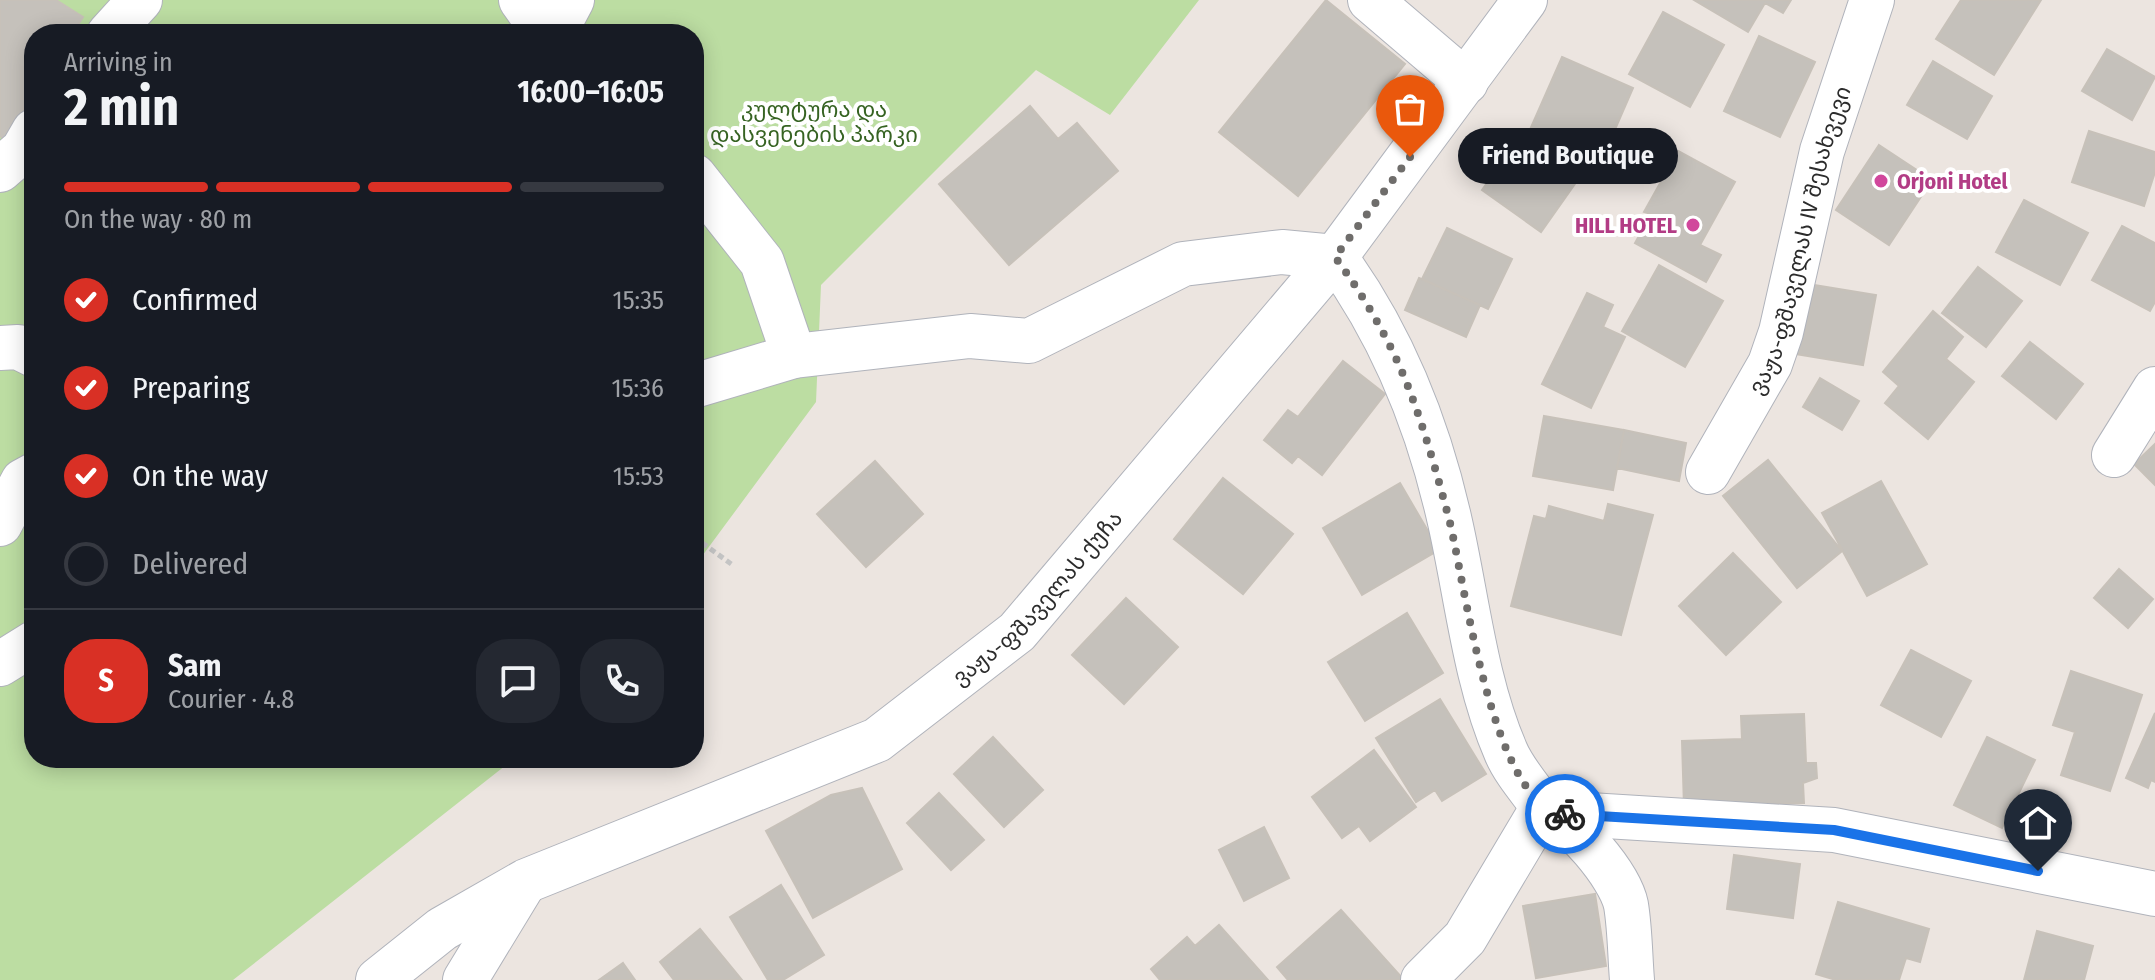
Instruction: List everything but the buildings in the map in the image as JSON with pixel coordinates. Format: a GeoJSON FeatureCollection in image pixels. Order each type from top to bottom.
{"type":"FeatureCollection","features":[{"type":"Feature","properties":{"kind":"street"},"geometry":{"type":"LineString","coordinates":[[118,24],[140,0]]}},
{"type":"Feature","properties":{"kind":"street"},"geometry":{"type":"LineString","coordinates":[[521,0],[538,24]]}},
{"type":"Feature","properties":{"kind":"street"},"geometry":{"type":"LineString","coordinates":[[559,24],[572,0]]}},
{"type":"Feature","properties":{"kind":"street"},"geometry":{"type":"LineString","coordinates":[[1370,0],[1466,82]]}},
{"type":"Feature","properties":{"kind":"street","name":"ვაჟა-ფშაველას ქუჩა"},"geometry":{"type":"LineString","coordinates":[[378,980],[442,929],[526,881],[877,740],[1017,632],[1335,257],[1525,0]]}},
{"type":"Feature","properties":{"kind":"street","name":"ვაჟა-ფშაველას IV შესახვევი"},"geometry":{"type":"LineString","coordinates":[[1708,472],[1770,364],[1781,332],[1822,151],[1872,0]]}},
{"type":"Feature","properties":{"kind":"street"},"geometry":{"type":"LineString","coordinates":[[0,170],[24,148]]}},
{"type":"Feature","properties":{"kind":"street"},"geometry":{"type":"LineString","coordinates":[[704,189],[762,262],[794,356]]}},
{"type":"Feature","properties":{"kind":"street"},"geometry":{"type":"LineString","coordinates":[[704,383],[794,356],[970,336],[1029,341],[1183,264],[1282,252],[1335,257],[1364,297],[1407,384],[1449,520],[1474,645],[1506,753],[1550,810],[1602,862],[1626,902],[1632,980]]}},
{"type":"Feature","properties":{"kind":"street"},"geometry":{"type":"LineString","coordinates":[[0,348],[18,347],[24,350]]}},
{"type":"Feature","properties":{"kind":"street"},"geometry":{"type":"LineString","coordinates":[[2114,455],[2155,389]]}},
{"type":"Feature","properties":{"kind":"street"},"geometry":{"type":"LineString","coordinates":[[0,524],[24,480]]}},
{"type":"Feature","properties":{"kind":"street"},"geometry":{"type":"LineString","coordinates":[[0,664],[24,649]]}},
{"type":"Feature","properties":{"kind":"street"},"geometry":{"type":"LineString","coordinates":[[1550,810],[1834,830],[2155,894]]}},
{"type":"Feature","properties":{"kind":"street"},"geometry":{"type":"LineString","coordinates":[[1423,980],[1465,938],[1550,810]]}},
{"type":"Feature","properties":{"kind":"street"},"geometry":{"type":"LineString","coordinates":[[465,980],[526,881]]}},
{"type":"Feature","properties":{"kind":"path"},"geometry":{"type":"LineString","coordinates":[[704,544],[734,566]]}},
{"type":"Feature","properties":{"kind":"green space","name":"კულტურა და დასვენების პარკი"},"geometry":{"type":"Polygon","coordinates":[[[0,0],[1199,0],[1110,115],[1036,70],[821,285],[816,402],[704,553],[704,24],[24,24],[24,768],[502,768],[233,980],[0,980],[0,0]]]}},
{"type":"Feature","properties":{"kind":"way so far"},"geometry":{"type":"LineString","coordinates":[[1410,157],[1335,257],[1364,297],[1407,384],[1449,520],[1474,645],[1506,753],[1543,807],[1565,814]]}},
{"type":"Feature","properties":{"kind":"place","name":"Friend Boutique"},"geometry":{"type":"Point","coordinates":[1410,157]}},
{"type":"Feature","properties":{"kind":"place","name":"Orjoni Hotel"},"geometry":{"type":"Point","coordinates":[1881,181]}},
{"type":"Feature","properties":{"kind":"place","name":"HILL HOTEL"},"geometry":{"type":"Point","coordinates":[1693,225]}},
{"type":"Feature","properties":{"kind":"route"},"geometry":{"type":"LineString","coordinates":[[1565,814],[1834,830],[2038,871]]}}]}
